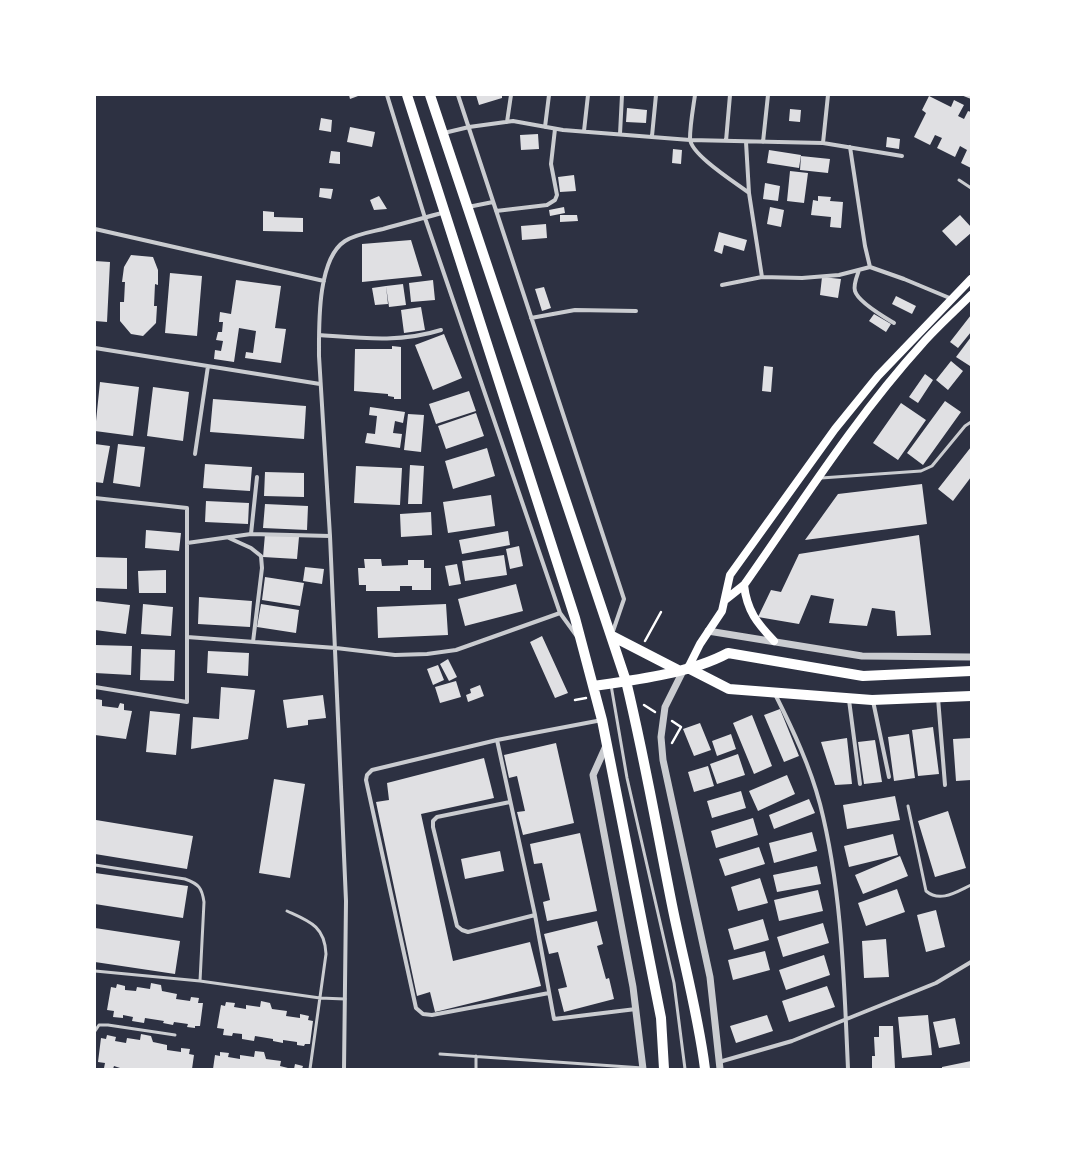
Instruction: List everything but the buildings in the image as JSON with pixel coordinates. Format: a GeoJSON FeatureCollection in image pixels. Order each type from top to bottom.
{"type":"FeatureCollection","features":[{"type":"Feature","properties":{"kind":"main road"},"geometry":{"type":"LineString","coordinates":[[407,95],[582,644],[594,686],[661,1018],[664,1069]]}},
{"type":"Feature","properties":{"kind":"main road"},"geometry":{"type":"LineString","coordinates":[[430,95],[626,681],[641,744],[672,906],[699,1027],[705,1069]]}},
{"type":"Feature","properties":{"kind":"main road"},"geometry":{"type":"LineString","coordinates":[[683,669],[722,611],[726,600],[730,575],[835,429],[878,376],[971,279]]}},
{"type":"Feature","properties":{"kind":"main road"},"geometry":{"type":"LineString","coordinates":[[726,600],[744,585],[858,422],[922,344],[971,295]]}},
{"type":"Feature","properties":{"kind":"main road"},"geometry":{"type":"LineString","coordinates":[[744,585],[746,601],[757,623],[774,641]]}},
{"type":"Feature","properties":{"kind":"main road"},"geometry":{"type":"LineString","coordinates":[[612,636],[729,689],[872,700],[971,696]]}},
{"type":"Feature","properties":{"kind":"main road"},"geometry":{"type":"LineString","coordinates":[[594,686],[626,681],[712,662],[728,653],[863,676],[971,671]]}},
{"type":"Feature","properties":{"kind":"street"},"geometry":{"type":"LineString","coordinates":[[387,95],[425,218],[560,613],[582,644]]}},
{"type":"Feature","properties":{"kind":"street"},"geometry":{"type":"LineString","coordinates":[[458,95],[624,599],[612,636]]}},
{"type":"Feature","properties":{"kind":"street"},"geometry":{"type":"LineString","coordinates":[[507,122],[511,95]]}},
{"type":"Feature","properties":{"kind":"street"},"geometry":{"type":"LineString","coordinates":[[545,127],[548,95]]}},
{"type":"Feature","properties":{"kind":"street"},"geometry":{"type":"LineString","coordinates":[[584,131],[588,95]]}},
{"type":"Feature","properties":{"kind":"street"},"geometry":{"type":"LineString","coordinates":[[620,134],[622,95]]}},
{"type":"Feature","properties":{"kind":"street"},"geometry":{"type":"LineString","coordinates":[[652,136],[656,95]]}},
{"type":"Feature","properties":{"kind":"street"},"geometry":{"type":"LineString","coordinates":[[695,95],[690,140],[694,148],[706,161],[749,193]]}},
{"type":"Feature","properties":{"kind":"street"},"geometry":{"type":"LineString","coordinates":[[726,141],[730,95]]}},
{"type":"Feature","properties":{"kind":"street"},"geometry":{"type":"LineString","coordinates":[[763,142],[768,95]]}},
{"type":"Feature","properties":{"kind":"street"},"geometry":{"type":"LineString","coordinates":[[823,143],[828,95]]}},
{"type":"Feature","properties":{"kind":"street"},"geometry":{"type":"LineString","coordinates":[[443,134],[468,127],[514,121],[545,127],[690,140],[823,143],[902,156]]}},
{"type":"Feature","properties":{"kind":"street"},"geometry":{"type":"LineString","coordinates":[[496,211],[547,205],[555,200],[557,195],[551,164],[556,128]]}},
{"type":"Feature","properties":{"kind":"street"},"geometry":{"type":"LineString","coordinates":[[746,142],[749,193],[762,277]]}},
{"type":"Feature","properties":{"kind":"street"},"geometry":{"type":"LineString","coordinates":[[850,147],[865,246],[870,267]]}},
{"type":"Feature","properties":{"kind":"street"},"geometry":{"type":"LineString","coordinates":[[468,207],[493,202]]}},
{"type":"Feature","properties":{"kind":"street"},"geometry":{"type":"LineString","coordinates":[[344,1069],[346,901],[336,648],[320,384],[318,322],[328,265],[335,251],[345,241],[360,235],[445,212]]}},
{"type":"Feature","properties":{"kind":"street"},"geometry":{"type":"LineString","coordinates":[[95,229],[324,281]]}},
{"type":"Feature","properties":{"kind":"street"},"geometry":{"type":"LineString","coordinates":[[722,285],[762,277],[802,278],[839,275],[870,267],[952,299]]}},
{"type":"Feature","properties":{"kind":"street"},"geometry":{"type":"LineString","coordinates":[[859,270],[854,285],[855,291],[860,299],[894,323]]}},
{"type":"Feature","properties":{"kind":"street"},"geometry":{"type":"LineString","coordinates":[[531,318],[575,310],[636,311]]}},
{"type":"Feature","properties":{"kind":"street"},"geometry":{"type":"LineString","coordinates":[[319,335],[381,340],[421,336],[441,330]]}},
{"type":"Feature","properties":{"kind":"street"},"geometry":{"type":"LineString","coordinates":[[95,348],[320,384]]}},
{"type":"Feature","properties":{"kind":"street"},"geometry":{"type":"LineString","coordinates":[[195,454],[208,366]]}},
{"type":"Feature","properties":{"kind":"street"},"geometry":{"type":"LineString","coordinates":[[250,534],[257,477]]}},
{"type":"Feature","properties":{"kind":"street"},"geometry":{"type":"LineString","coordinates":[[95,498],[187,508],[187,702],[95,688]]}},
{"type":"Feature","properties":{"kind":"street"},"geometry":{"type":"LineString","coordinates":[[187,543],[250,534],[330,536]]}},
{"type":"Feature","properties":{"kind":"street"},"geometry":{"type":"LineString","coordinates":[[228,538],[251,548],[261,556],[262,568],[253,642]]}},
{"type":"Feature","properties":{"kind":"street"},"geometry":{"type":"LineString","coordinates":[[187,637],[336,648],[395,655],[427,654],[456,650],[560,613]]}},
{"type":"Feature","properties":{"kind":"street"},"geometry":{"type":"LineString","coordinates":[[708,631],[862,656],[971,657]]}},
{"type":"Feature","properties":{"kind":"street"},"geometry":{"type":"LineString","coordinates":[[683,669],[665,707],[661,736],[662,752],[710,977],[719,1066],[792,1041],[936,983],[971,962]]}},
{"type":"Feature","properties":{"kind":"street"},"geometry":{"type":"LineString","coordinates":[[774,692],[799,743],[819,802],[831,852],[839,923],[848,1069]]}},
{"type":"Feature","properties":{"kind":"street"},"geometry":{"type":"LineString","coordinates":[[938,697],[945,785]]}},
{"type":"Feature","properties":{"kind":"street"},"geometry":{"type":"LineString","coordinates":[[849,698],[860,784]]}},
{"type":"Feature","properties":{"kind":"street"},"geometry":{"type":"LineString","coordinates":[[872,700],[889,777]]}},
{"type":"Feature","properties":{"kind":"street"},"geometry":{"type":"LineString","coordinates":[[549,993],[432,1015],[423,1014],[416,1008],[366,780],[367,775],[372,770],[497,740],[602,720]]}},
{"type":"Feature","properties":{"kind":"street"},"geometry":{"type":"LineString","coordinates":[[497,740],[535,915],[554,1020],[636,1009]]}},
{"type":"Feature","properties":{"kind":"street"},"geometry":{"type":"LineString","coordinates":[[606,746],[592,775],[636,1009],[643,1068]]}},
{"type":"Feature","properties":{"kind":"street"},"geometry":{"type":"LineString","coordinates":[[510,802],[437,817],[433,821],[433,827],[457,926],[468,932],[535,915]]}},
{"type":"Feature","properties":{"kind":"lane"},"geometry":{"type":"LineString","coordinates":[[959,180],[971,188]]}},
{"type":"Feature","properties":{"kind":"lane"},"geometry":{"type":"LineString","coordinates":[[819,478],[921,471],[932,466],[965,426],[971,422]]}},
{"type":"Feature","properties":{"kind":"lane"},"geometry":{"type":"LineString","coordinates":[[611,684],[627,778],[674,983],[684,1069]]}},
{"type":"Feature","properties":{"kind":"lane"},"geometry":{"type":"LineString","coordinates":[[908,806],[926,891],[932,897],[944,897],[971,885]]}},
{"type":"Feature","properties":{"kind":"lane"},"geometry":{"type":"LineString","coordinates":[[95,865],[185,879],[197,883],[202,891],[204,902],[200,981]]}},
{"type":"Feature","properties":{"kind":"lane"},"geometry":{"type":"LineString","coordinates":[[287,910],[319,928],[325,941],[326,954],[310,1069]]}},
{"type":"Feature","properties":{"kind":"lane"},"geometry":{"type":"LineString","coordinates":[[95,971],[200,981],[320,998],[345,999]]}},
{"type":"Feature","properties":{"kind":"lane"},"geometry":{"type":"LineString","coordinates":[[95,1031],[99,1025],[108,1025],[175,1035]]}},
{"type":"Feature","properties":{"kind":"lane"},"geometry":{"type":"LineString","coordinates":[[440,1054],[643,1068]]}},
{"type":"Feature","properties":{"kind":"lane"},"geometry":{"type":"LineString","coordinates":[[476,1056],[476,1069]]}},
{"type":"Feature","properties":{"kind":"path"},"geometry":{"type":"LineString","coordinates":[[575,700],[584,698]]}}]}
